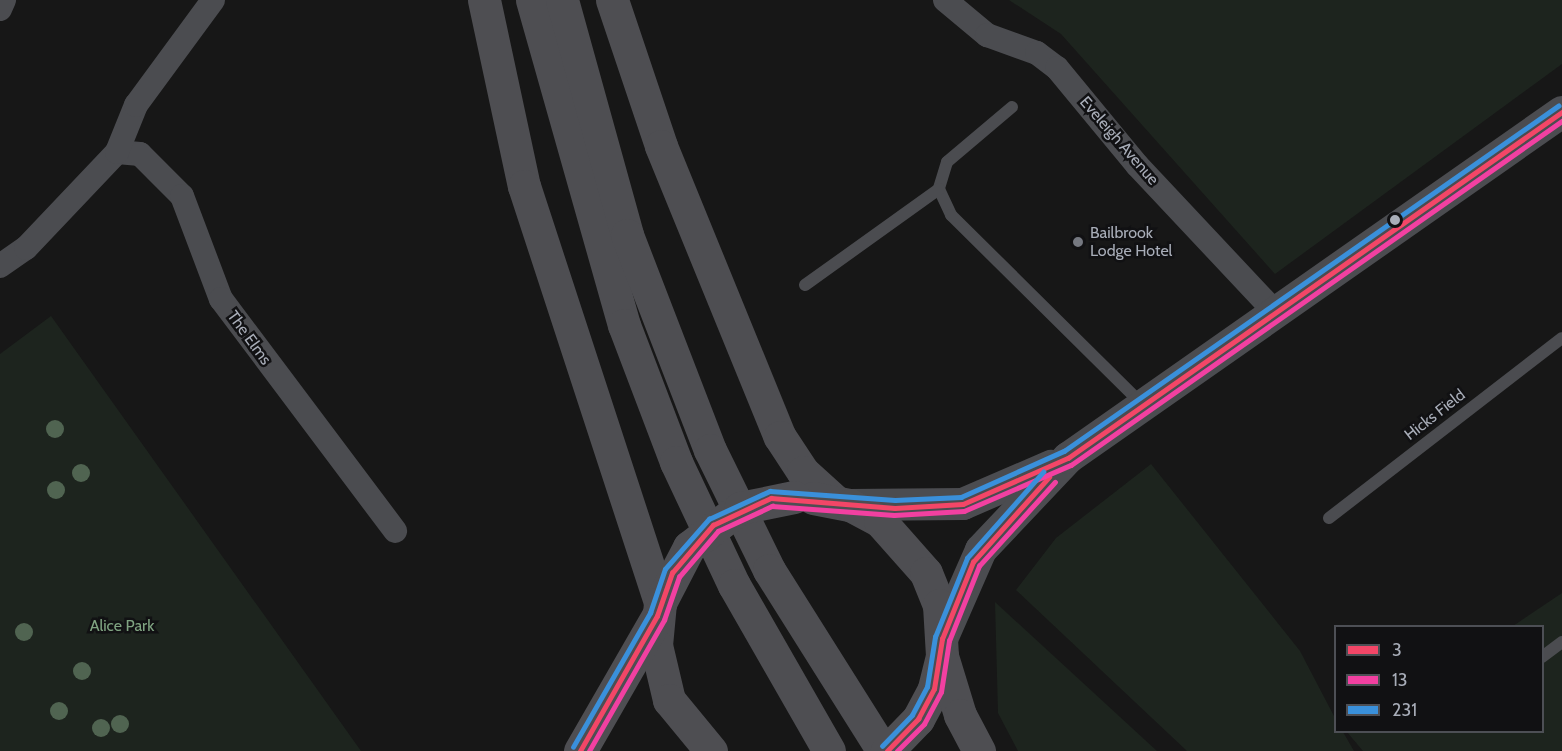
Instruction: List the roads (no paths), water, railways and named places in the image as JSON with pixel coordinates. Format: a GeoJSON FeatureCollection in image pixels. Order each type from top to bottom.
{"type":"FeatureCollection","features":[{"type":"Feature","properties":{"kind":"highway"},"geometry":{"type":"LineString","coordinates":[[483,0],[524,186],[659,609],[660,673],[669,700],[711,751]]}},
{"type":"Feature","properties":{"kind":"highway"},"geometry":{"type":"LineString","coordinates":[[532,0],[624,325],[676,462],[735,585],[829,751]]}},
{"type":"Feature","properties":{"kind":"highway"},"geometry":{"type":"LineString","coordinates":[[562,0],[627,235],[710,450],[769,570],[885,751],[918,718],[942,648]]}},
{"type":"Feature","properties":{"kind":"highway"},"geometry":{"type":"LineString","coordinates":[[612,0],[661,146],[780,437],[803,472],[842,503],[880,521],[926,573],[939,605],[942,648],[960,716],[979,751]]}},
{"type":"Feature","properties":{"kind":"highway"},"geometry":{"type":"LineString","coordinates":[[580,751],[659,609],[689,547],[740,508],[794,497],[842,503]]}},
{"type":"Feature","properties":{"kind":"street"},"geometry":{"type":"LineString","coordinates":[[0,9],[4,0]]}},
{"type":"Feature","properties":{"kind":"street"},"geometry":{"type":"LineString","coordinates":[[0,266],[26,248],[117,152],[136,105],[213,0]]}},
{"type":"Feature","properties":{"kind":"street","name":"Eveleigh Avenue"},"geometry":{"type":"LineString","coordinates":[[945,0],[987,35],[1037,53],[1057,68],[1137,165],[1274,311]]}},
{"type":"Feature","properties":{"kind":"street"},"geometry":{"type":"LineString","coordinates":[[942,648],[981,550],[1068,458],[1274,311],[1562,112]]}},
{"type":"Feature","properties":{"kind":"street","name":"The Elms"},"geometry":{"type":"LineString","coordinates":[[117,152],[140,154],[182,196],[221,299],[395,531]]}},
{"type":"Feature","properties":{"kind":"street"},"geometry":{"type":"LineString","coordinates":[[842,503],[963,504],[1068,458]]}},
{"type":"Feature","properties":{"kind":"lane"},"geometry":{"type":"LineString","coordinates":[[805,285],[939,189],[947,162],[1012,107]]}},
{"type":"Feature","properties":{"kind":"lane"},"geometry":{"type":"LineString","coordinates":[[939,189],[951,215],[1143,405]]}},
{"type":"Feature","properties":{"kind":"lane","name":"Hicks Field"},"geometry":{"type":"LineString","coordinates":[[1329,518],[1562,338]]}},
{"type":"Feature","properties":{"kind":"lane"},"geometry":{"type":"LineString","coordinates":[[1544,656],[1562,642]]}},
{"type":"Feature","properties":{"kind":"place","name":"Bailbrook Lodge Hotel"},"geometry":{"type":"Point","coordinates":[1078,242]}},
{"type":"Feature","properties":{"kind":"park label","name":"Alice Park"},"geometry":{"type":"Point","coordinates":[122,626]}}]}
